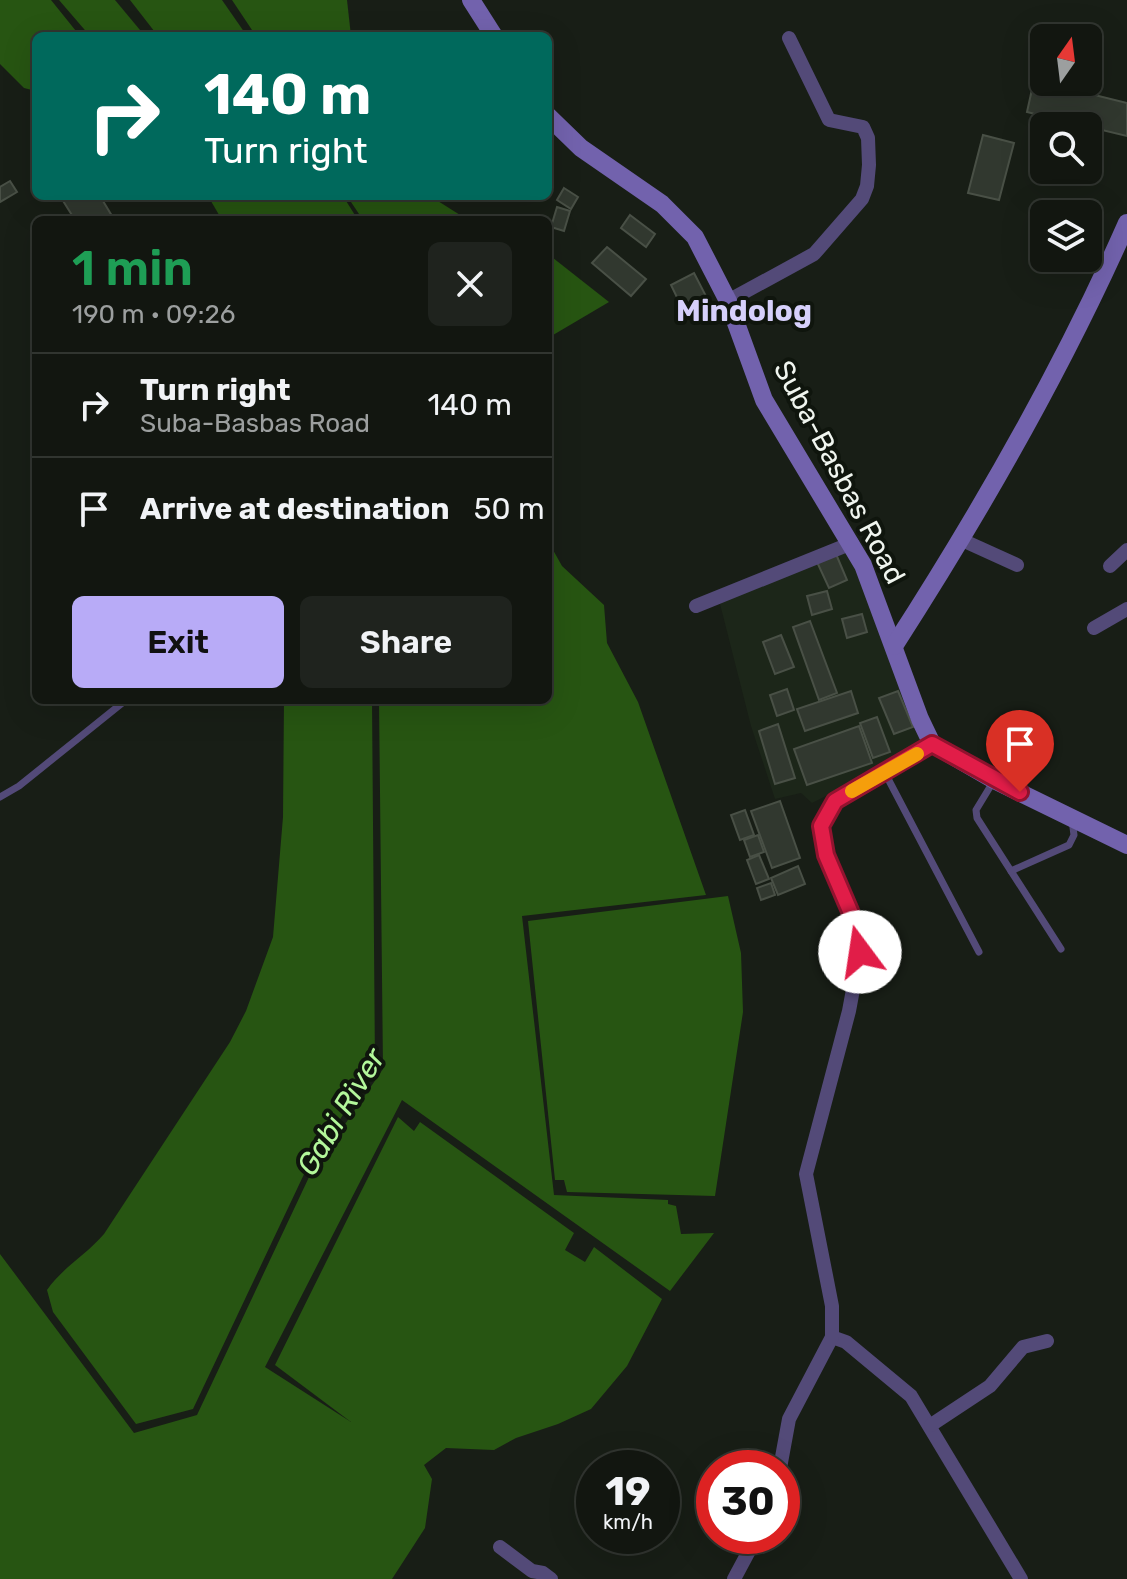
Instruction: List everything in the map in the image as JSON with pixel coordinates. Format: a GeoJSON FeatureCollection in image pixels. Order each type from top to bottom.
{"type":"FeatureCollection","features":[{"type":"Feature","properties":{"kind":"street"},"geometry":{"type":"LineString","coordinates":[[471,0],[491,32]]}},
{"type":"Feature","properties":{"kind":"street"},"geometry":{"type":"LineString","coordinates":[[728,301],[814,254],[862,199],[867,186],[868,138],[863,127],[829,120],[789,38]]}},
{"type":"Feature","properties":{"kind":"street","name":"Suba-Basbas Road"},"geometry":{"type":"LineString","coordinates":[[552,120],[581,148],[637,185],[695,237],[728,301],[764,400],[852,543],[932,744]]}},
{"type":"Feature","properties":{"kind":"street","name":"Suba-Basbas Road"},"geometry":{"type":"LineString","coordinates":[[894,646],[962,540],[1108,266],[1127,223]]}},
{"type":"Feature","properties":{"kind":"street"},"geometry":{"type":"LineString","coordinates":[[1102,263],[1108,266]]}},
{"type":"Feature","properties":{"kind":"street"},"geometry":{"type":"LineString","coordinates":[[962,540],[1017,565]]}},
{"type":"Feature","properties":{"kind":"street"},"geometry":{"type":"LineString","coordinates":[[696,606],[852,543]]}},
{"type":"Feature","properties":{"kind":"street"},"geometry":{"type":"LineString","coordinates":[[1110,566],[1127,550]]}},
{"type":"Feature","properties":{"kind":"street"},"geometry":{"type":"LineString","coordinates":[[1094,628],[1127,609]]}},
{"type":"Feature","properties":{"kind":"street"},"geometry":{"type":"LineString","coordinates":[[783,1450],[789,1419],[832,1337],[832,1306],[806,1174],[849,1011],[860,952],[850,911],[831,871],[821,839],[821,826],[835,801],[932,744],[994,780],[1127,845]]}},
{"type":"Feature","properties":{"kind":"street"},"geometry":{"type":"LineString","coordinates":[[832,1337],[846,1342],[911,1396],[1021,1579]]}},
{"type":"Feature","properties":{"kind":"street"},"geometry":{"type":"LineString","coordinates":[[931,1425],[990,1386],[1023,1347],[1047,1341]]}},
{"type":"Feature","properties":{"kind":"street"},"geometry":{"type":"LineString","coordinates":[[500,1547],[532,1571],[543,1573],[551,1579]]}},
{"type":"Feature","properties":{"kind":"street"},"geometry":{"type":"LineString","coordinates":[[734,1579],[747,1554]]}},
{"type":"Feature","properties":{"kind":"lane"},"geometry":{"type":"LineString","coordinates":[[0,797],[19,786],[121,704]]}},
{"type":"Feature","properties":{"kind":"lane"},"geometry":{"type":"LineString","coordinates":[[885,773],[979,952]]}},
{"type":"Feature","properties":{"kind":"lane"},"geometry":{"type":"LineString","coordinates":[[994,780],[976,810],[977,818],[1061,949]]}},
{"type":"Feature","properties":{"kind":"lane"},"geometry":{"type":"LineString","coordinates":[[1011,871],[1069,845],[1074,835],[1072,818]]}},
{"type":"Feature","properties":{"kind":"shaded area"},"geometry":{"type":"Polygon","coordinates":[[[850,548],[925,746],[812,803],[801,793],[775,799],[751,726],[719,600],[850,548]]]}},
{"type":"Feature","properties":{"kind":"water"},"geometry":{"type":"Polygon","coordinates":[[[0,0],[51,0],[77,32],[32,32],[32,90],[24,88],[0,64],[0,0]]]}},
{"type":"Feature","properties":{"kind":"water"},"geometry":{"type":"Polygon","coordinates":[[[59,0],[115,0],[142,32],[87,32],[59,0]]]}},
{"type":"Feature","properties":{"kind":"water"},"geometry":{"type":"Polygon","coordinates":[[[130,0],[222,0],[244,32],[155,32],[130,0]]]}},
{"type":"Feature","properties":{"kind":"water"},"geometry":{"type":"Polygon","coordinates":[[[232,0],[347,0],[351,32],[253,32],[232,0]]]}},
{"type":"Feature","properties":{"kind":"water"},"geometry":{"type":"Polygon","coordinates":[[[210,200],[346,200],[356,216],[220,216],[210,200]]]}},
{"type":"Feature","properties":{"kind":"water"},"geometry":{"type":"Polygon","coordinates":[[[350,200],[436,200],[462,216],[360,216],[350,200]]]}},
{"type":"Feature","properties":{"kind":"water"},"geometry":{"type":"Polygon","coordinates":[[[552,257],[609,302],[552,336],[552,257]]]}},
{"type":"Feature","properties":{"kind":"water"},"geometry":{"type":"Polygon","coordinates":[[[552,548],[562,566],[604,605],[607,643],[638,702],[706,895],[522,916],[554,1195],[668,1200],[668,1204],[676,1206],[681,1234],[714,1233],[670,1291],[402,1100],[265,1367],[351,1422],[275,1365],[398,1117],[414,1131],[420,1122],[574,1233],[565,1250],[585,1262],[594,1247],[662,1299],[627,1366],[591,1409],[516,1438],[494,1450],[446,1448],[424,1465],[432,1479],[425,1528],[392,1579],[0,1579],[0,1254],[134,1433],[197,1415],[310,1175],[383,1069],[379,704],[552,704],[552,548]]]}},
{"type":"Feature","properties":{"kind":"water","name":"Gabi River"},"geometry":{"type":"Polygon","coordinates":[[[284,704],[372,704],[375,1067],[306,1170],[193,1409],[136,1424],[53,1312],[47,1290],[104,1234],[230,1042],[246,1011],[273,937],[283,817],[284,704]]]}},
{"type":"Feature","properties":{"kind":"water"},"geometry":{"type":"Polygon","coordinates":[[[728,896],[741,953],[743,1012],[715,1196],[567,1192],[564,1180],[555,1180],[528,921],[728,896]]]}},
{"type":"Feature","properties":{"kind":"building"},"geometry":{"type":"Polygon","coordinates":[[[1030,96],[1099,96],[1127,103],[1127,136],[1102,130],[1102,112],[1027,112],[1030,96]]]}},
{"type":"Feature","properties":{"kind":"building"},"geometry":{"type":"Polygon","coordinates":[[[983,135],[1014,143],[999,200],[968,193],[983,135]]]}},
{"type":"Feature","properties":{"kind":"building"},"geometry":{"type":"Polygon","coordinates":[[[10,181],[17,192],[0,202],[0,187],[10,181]]]}},
{"type":"Feature","properties":{"kind":"building"},"geometry":{"type":"Polygon","coordinates":[[[564,188],[578,197],[571,209],[557,200],[564,188]]]}},
{"type":"Feature","properties":{"kind":"building"},"geometry":{"type":"Polygon","coordinates":[[[62,200],[102,200],[112,216],[72,216],[62,200]]]}},
{"type":"Feature","properties":{"kind":"building"},"geometry":{"type":"Polygon","coordinates":[[[557,207],[570,211],[564,231],[552,227],[557,207]]]}},
{"type":"Feature","properties":{"kind":"building"},"geometry":{"type":"Polygon","coordinates":[[[630,215],[655,234],[646,247],[621,228],[630,215]]]}},
{"type":"Feature","properties":{"kind":"building"},"geometry":{"type":"Polygon","coordinates":[[[607,247],[646,279],[631,296],[592,263],[607,247]]]}},
{"type":"Feature","properties":{"kind":"building"},"geometry":{"type":"Polygon","coordinates":[[[694,273],[709,302],[685,314],[671,285],[694,273]]]}},
{"type":"Feature","properties":{"kind":"building"},"geometry":{"type":"Polygon","coordinates":[[[836,554],[847,580],[829,588],[817,562],[836,554]]]}},
{"type":"Feature","properties":{"kind":"building"},"geometry":{"type":"Polygon","coordinates":[[[827,591],[832,609],[812,615],[807,596],[827,591]]]}},
{"type":"Feature","properties":{"kind":"building"},"geometry":{"type":"Polygon","coordinates":[[[862,614],[867,632],[847,638],[842,619],[862,614]]]}},
{"type":"Feature","properties":{"kind":"building"},"geometry":{"type":"Polygon","coordinates":[[[810,621],[837,693],[819,700],[793,627],[810,621]]]}},
{"type":"Feature","properties":{"kind":"building"},"geometry":{"type":"Polygon","coordinates":[[[781,635],[794,667],[775,674],[763,642],[781,635]]]}},
{"type":"Feature","properties":{"kind":"building"},"geometry":{"type":"Polygon","coordinates":[[[787,689],[794,710],[777,716],[770,695],[787,689]]]}},
{"type":"Feature","properties":{"kind":"building"},"geometry":{"type":"Polygon","coordinates":[[[851,691],[858,713],[805,731],[797,709],[851,691]]]}},
{"type":"Feature","properties":{"kind":"building"},"geometry":{"type":"Polygon","coordinates":[[[898,691],[913,727],[894,734],[879,698],[898,691]]]}},
{"type":"Feature","properties":{"kind":"building"},"geometry":{"type":"Polygon","coordinates":[[[877,717],[890,752],[873,758],[860,723],[877,717]]]}},
{"type":"Feature","properties":{"kind":"building"},"geometry":{"type":"Polygon","coordinates":[[[778,724],[795,778],[775,784],[759,731],[778,724]]]}},
{"type":"Feature","properties":{"kind":"building"},"geometry":{"type":"Polygon","coordinates":[[[859,726],[872,763],[807,785],[794,749],[859,726]]]}},
{"type":"Feature","properties":{"kind":"building"},"geometry":{"type":"Polygon","coordinates":[[[780,801],[800,858],[772,868],[751,811],[780,801]]]}},
{"type":"Feature","properties":{"kind":"building"},"geometry":{"type":"Polygon","coordinates":[[[745,810],[754,835],[740,840],[731,815],[745,810]]]}},
{"type":"Feature","properties":{"kind":"building"},"geometry":{"type":"Polygon","coordinates":[[[758,835],[764,852],[750,857],[744,840],[758,835]]]}},
{"type":"Feature","properties":{"kind":"building"},"geometry":{"type":"Polygon","coordinates":[[[759,855],[769,879],[756,884],[747,860],[759,855]]]}},
{"type":"Feature","properties":{"kind":"building"},"geometry":{"type":"Polygon","coordinates":[[[798,866],[805,884],[778,895],[771,878],[798,866]]]}},
{"type":"Feature","properties":{"kind":"building"},"geometry":{"type":"Polygon","coordinates":[[[771,883],[775,895],[761,900],[757,888],[771,883]]]}},
{"type":"Feature","properties":{"kind":"slow traffic"},"geometry":{"type":"LineString","coordinates":[[852,791],[917,754]]}},
{"type":"Feature","properties":{"kind":"district","name":"Mindolog"},"geometry":{"type":"Point","coordinates":[744,311]}},
{"type":"Feature","properties":{"kind":"route"},"geometry":{"type":"LineString","coordinates":[[860,952],[850,911],[831,871],[821,839],[821,826],[830,805],[932,744],[1020,792]]}}]}
